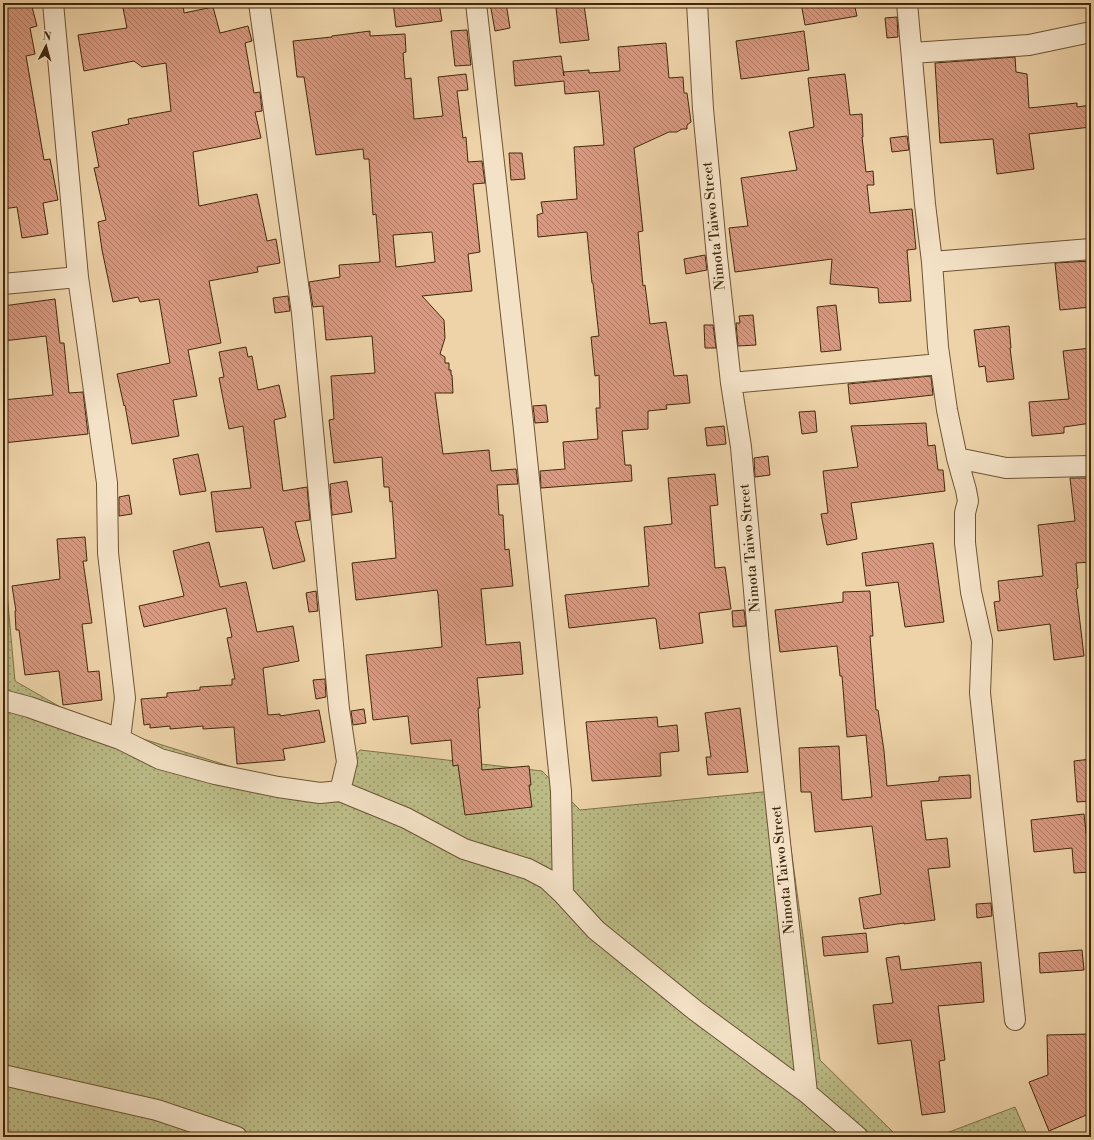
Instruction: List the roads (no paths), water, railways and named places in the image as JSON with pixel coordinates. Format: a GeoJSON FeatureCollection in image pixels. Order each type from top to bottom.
{"type":"FeatureCollection","features":[{"type":"Feature","properties":{"kind":"street"},"geometry":{"type":"LineString","coordinates":[[53,3],[78,277],[107,483],[108,553],[125,698],[120,739]]}},
{"type":"Feature","properties":{"kind":"street"},"geometry":{"type":"LineString","coordinates":[[260,3],[302,313],[339,709],[347,762],[340,791]]}},
{"type":"Feature","properties":{"kind":"street"},"geometry":{"type":"LineString","coordinates":[[476,3],[524,430],[561,791],[563,894]]}},
{"type":"Feature","properties":{"kind":"street","name":"Nimota Taiwo Street"},"geometry":{"type":"LineString","coordinates":[[697,3],[703,109],[717,257],[741,447],[760,657],[807,1093]]}},
{"type":"Feature","properties":{"kind":"street"},"geometry":{"type":"LineString","coordinates":[[907,3],[925,204],[932,262],[940,364],[947,410],[968,501],[965,513],[964,543],[971,592],[982,640],[980,693],[1015,1020]]}},
{"type":"Feature","properties":{"kind":"street"},"geometry":{"type":"LineString","coordinates":[[912,53],[1029,45],[1091,32]]}},
{"type":"Feature","properties":{"kind":"street"},"geometry":{"type":"LineString","coordinates":[[932,262],[1091,249]]}},
{"type":"Feature","properties":{"kind":"street"},"geometry":{"type":"LineString","coordinates":[[3,284],[78,277]]}},
{"type":"Feature","properties":{"kind":"street"},"geometry":{"type":"LineString","coordinates":[[732,383],[940,364]]}},
{"type":"Feature","properties":{"kind":"street"},"geometry":{"type":"LineString","coordinates":[[957,458],[1006,468],[1091,466]]}},
{"type":"Feature","properties":{"kind":"street"},"geometry":{"type":"LineString","coordinates":[[3,700],[29,706],[120,739],[160,759],[215,774],[285,788],[320,793],[340,791],[406,818],[464,849],[528,869],[547,879],[596,930],[696,1011],[807,1093],[858,1137]]}},
{"type":"Feature","properties":{"kind":"street"},"geometry":{"type":"LineString","coordinates":[[3,1075],[157,1110],[237,1137]]}}]}
